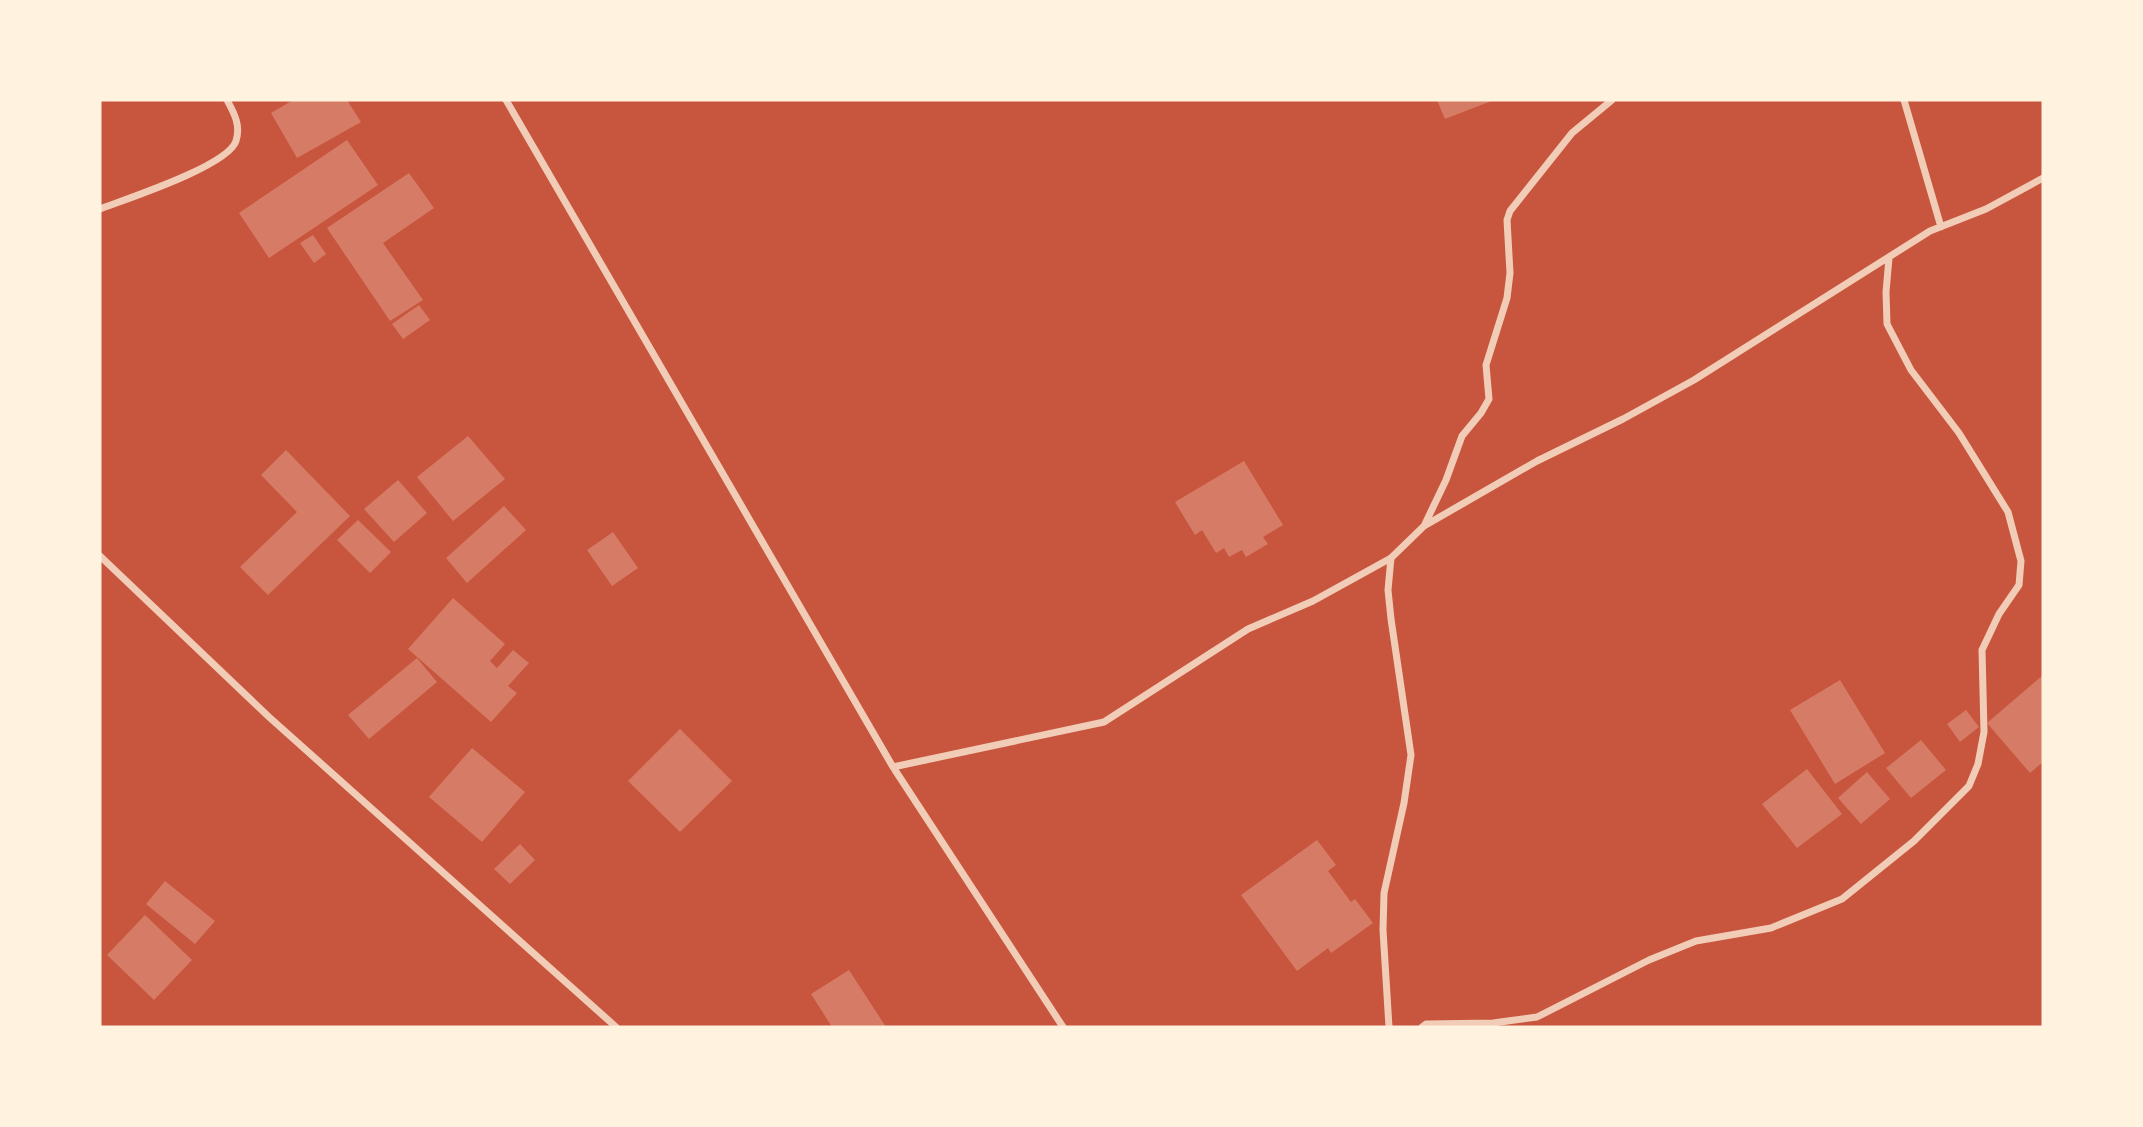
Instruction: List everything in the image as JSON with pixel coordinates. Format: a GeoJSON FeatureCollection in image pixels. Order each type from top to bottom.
{"type":"FeatureCollection","features":[{"type":"Feature","properties":{"kind":"street"},"geometry":{"type":"LineString","coordinates":[[100,209],[203,168],[225,155],[236,143],[238,120],[227,100]]}},
{"type":"Feature","properties":{"kind":"street"},"geometry":{"type":"LineString","coordinates":[[506,100],[893,767],[1063,1027]]}},
{"type":"Feature","properties":{"kind":"street"},"geometry":{"type":"LineString","coordinates":[[1424,526],[1446,480],[1462,436],[1489,400],[1486,365],[1507,298],[1510,273],[1507,220],[1510,211],[1572,133],[1612,100]]}},
{"type":"Feature","properties":{"kind":"street"},"geometry":{"type":"LineString","coordinates":[[1904,100],[1941,227]]}},
{"type":"Feature","properties":{"kind":"street"},"geometry":{"type":"LineString","coordinates":[[893,767],[1104,722],[1248,629],[1313,601],[1391,558],[1424,526],[1537,461],[1623,419],[1694,380],[1930,231],[1986,209],[2043,178]]}},
{"type":"Feature","properties":{"kind":"street"},"geometry":{"type":"LineString","coordinates":[[1422,1027],[1426,1024],[1493,1023],[1537,1017],[1649,960],[1696,942],[1771,928],[1842,899],[1913,841],[1969,786],[1978,765],[1984,732],[1982,649],[1998,614],[2019,585],[2021,561],[2008,512],[1959,433],[1911,370],[1887,324],[1889,258]]}},
{"type":"Feature","properties":{"kind":"street"},"geometry":{"type":"LineString","coordinates":[[100,556],[269,717],[616,1027]]}},
{"type":"Feature","properties":{"kind":"street"},"geometry":{"type":"LineString","coordinates":[[1389,1027],[1383,930],[1384,893],[1404,803],[1411,755],[1390,610],[1388,590],[1391,558]]}},
{"type":"Feature","properties":{"kind":"building"},"geometry":{"type":"Polygon","coordinates":[[[293,100],[347,100],[361,122],[297,158],[271,113],[293,100]]]}},
{"type":"Feature","properties":{"kind":"building"},"geometry":{"type":"Polygon","coordinates":[[[1437,100],[1494,100],[1445,119],[1437,100]]]}},
{"type":"Feature","properties":{"kind":"building"},"geometry":{"type":"Polygon","coordinates":[[[347,140],[378,185],[269,258],[239,213],[347,140]]]}},
{"type":"Feature","properties":{"kind":"building"},"geometry":{"type":"Polygon","coordinates":[[[409,173],[434,208],[383,243],[423,300],[390,321],[327,228],[409,173]]]}},
{"type":"Feature","properties":{"kind":"building"},"geometry":{"type":"Polygon","coordinates":[[[313,235],[326,254],[314,263],[300,243],[313,235]]]}},
{"type":"Feature","properties":{"kind":"building"},"geometry":{"type":"Polygon","coordinates":[[[419,305],[430,320],[403,339],[392,324],[419,305]]]}},
{"type":"Feature","properties":{"kind":"building"},"geometry":{"type":"Polygon","coordinates":[[[468,436],[505,479],[453,521],[417,477],[468,436]]]}},
{"type":"Feature","properties":{"kind":"building"},"geometry":{"type":"Polygon","coordinates":[[[286,450],[350,516],[268,595],[240,567],[297,512],[261,475],[286,450]]]}},
{"type":"Feature","properties":{"kind":"building"},"geometry":{"type":"Polygon","coordinates":[[[1244,461],[1283,525],[1263,537],[1268,544],[1246,557],[1242,550],[1229,557],[1224,548],[1216,553],[1202,530],[1195,535],[1175,502],[1244,461]]]}},
{"type":"Feature","properties":{"kind":"building"},"geometry":{"type":"Polygon","coordinates":[[[398,480],[427,513],[394,542],[364,509],[398,480]]]}},
{"type":"Feature","properties":{"kind":"building"},"geometry":{"type":"Polygon","coordinates":[[[504,506],[526,530],[467,583],[446,558],[504,506]]]}},
{"type":"Feature","properties":{"kind":"building"},"geometry":{"type":"Polygon","coordinates":[[[358,520],[391,552],[370,573],[337,540],[358,520]]]}},
{"type":"Feature","properties":{"kind":"building"},"geometry":{"type":"Polygon","coordinates":[[[613,532],[638,568],[612,586],[587,550],[613,532]]]}},
{"type":"Feature","properties":{"kind":"building"},"geometry":{"type":"Polygon","coordinates":[[[453,598],[505,644],[490,661],[497,668],[513,650],[529,663],[508,686],[517,693],[491,722],[408,649],[453,598]]]}},
{"type":"Feature","properties":{"kind":"building"},"geometry":{"type":"Polygon","coordinates":[[[417,658],[437,682],[369,739],[348,715],[417,658]]]}},
{"type":"Feature","properties":{"kind":"building"},"geometry":{"type":"Polygon","coordinates":[[[2043,675],[2043,762],[2030,773],[1987,723],[2043,675]]]}},
{"type":"Feature","properties":{"kind":"building"},"geometry":{"type":"Polygon","coordinates":[[[1840,680],[1885,753],[1835,784],[1790,710],[1840,680]]]}},
{"type":"Feature","properties":{"kind":"building"},"geometry":{"type":"Polygon","coordinates":[[[1966,710],[1979,727],[1960,742],[1947,724],[1966,710]]]}},
{"type":"Feature","properties":{"kind":"building"},"geometry":{"type":"Polygon","coordinates":[[[680,729],[732,781],[680,832],[628,781],[680,729]]]}},
{"type":"Feature","properties":{"kind":"building"},"geometry":{"type":"Polygon","coordinates":[[[1921,740],[1946,770],[1911,798],[1886,768],[1921,740]]]}},
{"type":"Feature","properties":{"kind":"building"},"geometry":{"type":"Polygon","coordinates":[[[472,748],[525,792],[482,842],[429,797],[472,748]]]}},
{"type":"Feature","properties":{"kind":"building"},"geometry":{"type":"Polygon","coordinates":[[[1807,769],[1842,814],[1797,848],[1762,804],[1807,769]]]}},
{"type":"Feature","properties":{"kind":"building"},"geometry":{"type":"Polygon","coordinates":[[[1867,772],[1890,799],[1861,824],[1838,798],[1867,772]]]}},
{"type":"Feature","properties":{"kind":"building"},"geometry":{"type":"Polygon","coordinates":[[[1317,840],[1336,865],[1328,871],[1351,902],[1355,899],[1373,923],[1331,953],[1328,948],[1297,971],[1241,895],[1317,840]]]}},
{"type":"Feature","properties":{"kind":"building"},"geometry":{"type":"Polygon","coordinates":[[[520,844],[535,860],[510,884],[494,869],[520,844]]]}},
{"type":"Feature","properties":{"kind":"building"},"geometry":{"type":"Polygon","coordinates":[[[165,881],[215,921],[195,944],[146,904],[165,881]]]}},
{"type":"Feature","properties":{"kind":"building"},"geometry":{"type":"Polygon","coordinates":[[[145,915],[192,960],[154,1000],[107,955],[145,915]]]}},
{"type":"Feature","properties":{"kind":"building"},"geometry":{"type":"Polygon","coordinates":[[[849,970],[886,1027],[832,1027],[811,994],[849,970]]]}}]}
